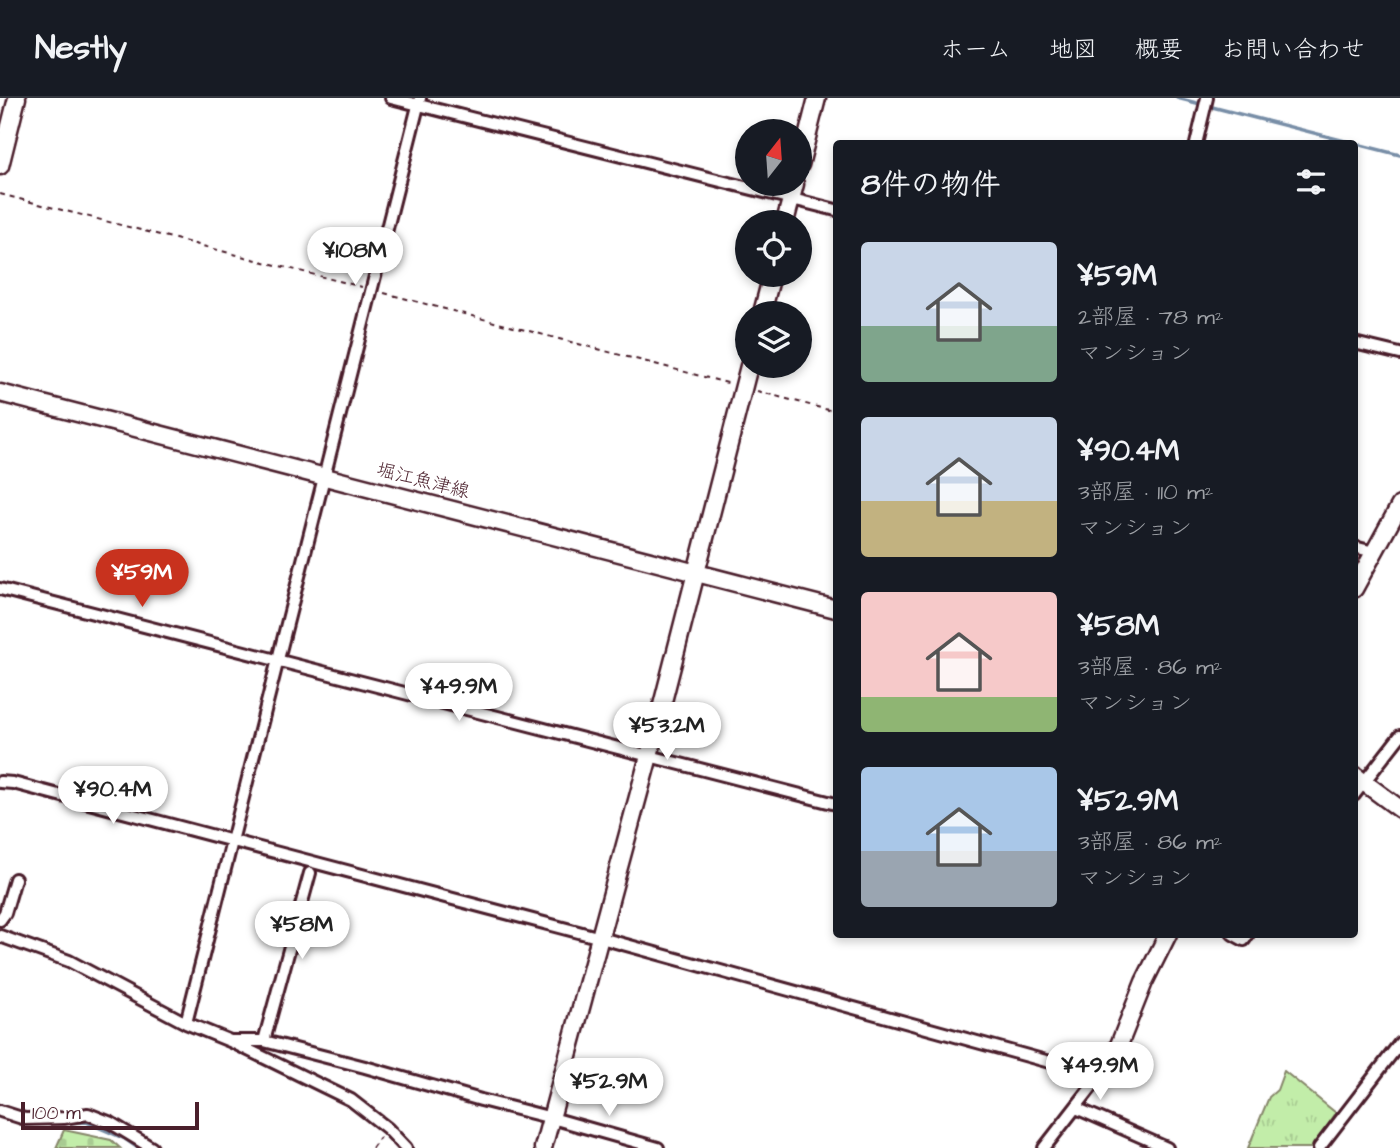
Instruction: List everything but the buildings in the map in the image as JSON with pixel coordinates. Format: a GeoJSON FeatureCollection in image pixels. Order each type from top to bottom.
{"type":"FeatureCollection","features":[{"type":"Feature","properties":{"kind":"street"},"geometry":{"type":"LineString","coordinates":[[0,166],[3,141],[17,98]]}},
{"type":"Feature","properties":{"kind":"street"},"geometry":{"type":"LineString","coordinates":[[391,98],[419,101],[735,177]]}},
{"type":"Feature","properties":{"kind":"street"},"geometry":{"type":"LineString","coordinates":[[812,119],[817,98]]}},
{"type":"Feature","properties":{"kind":"street"},"geometry":{"type":"LineString","coordinates":[[1197,140],[1207,98]]}},
{"type":"Feature","properties":{"kind":"street"},"geometry":{"type":"LineString","coordinates":[[186,1023],[419,101]]}},
{"type":"Feature","properties":{"kind":"street"},"geometry":{"type":"LineString","coordinates":[[804,196],[833,210]]}},
{"type":"Feature","properties":{"kind":"street"},"geometry":{"type":"LineString","coordinates":[[1358,344],[1400,354]]}},
{"type":"Feature","properties":{"kind":"street"},"geometry":{"type":"LineString","coordinates":[[543,1148],[649,756],[746,378]]}},
{"type":"Feature","properties":{"kind":"street","name":"堀江魚津線"},"geometry":{"type":"LineString","coordinates":[[0,393],[833,608]]}},
{"type":"Feature","properties":{"kind":"street"},"geometry":{"type":"LineString","coordinates":[[1358,582],[1400,505]]}},
{"type":"Feature","properties":{"kind":"street"},"geometry":{"type":"LineString","coordinates":[[1358,548],[1374,552]]}},
{"type":"Feature","properties":{"kind":"street"},"geometry":{"type":"LineString","coordinates":[[0,589],[833,803]]}},
{"type":"Feature","properties":{"kind":"street"},"geometry":{"type":"LineString","coordinates":[[1400,736],[1360,778],[1400,809]]}},
{"type":"Feature","properties":{"kind":"street"},"geometry":{"type":"LineString","coordinates":[[0,782],[13,783],[601,938],[1100,1076]]}},
{"type":"Feature","properties":{"kind":"street"},"geometry":{"type":"LineString","coordinates":[[264,1041],[310,873]]}},
{"type":"Feature","properties":{"kind":"street"},"geometry":{"type":"LineString","coordinates":[[0,920],[5,913],[15,879]]}},
{"type":"Feature","properties":{"kind":"street"},"geometry":{"type":"LineString","coordinates":[[0,936],[69,961],[186,1023],[230,1041],[351,1100],[387,1128],[406,1148]]}},
{"type":"Feature","properties":{"kind":"street"},"geometry":{"type":"LineString","coordinates":[[1044,1148],[1100,1076],[1119,1045],[1144,982],[1166,938]]}},
{"type":"Feature","properties":{"kind":"street"},"geometry":{"type":"LineString","coordinates":[[230,1041],[264,1041],[653,1147]]}},
{"type":"Feature","properties":{"kind":"street"},"geometry":{"type":"LineString","coordinates":[[1319,1148],[1400,1044]]}},
{"type":"Feature","properties":{"kind":"street"},"geometry":{"type":"LineString","coordinates":[[1076,1108],[1167,1148]]}},
{"type":"Feature","properties":{"kind":"street"},"geometry":{"type":"LineString","coordinates":[[0,1111],[25,1119],[88,1114],[111,1123],[152,1148]]}},
{"type":"Feature","properties":{"kind":"path"},"geometry":{"type":"LineString","coordinates":[[0,194],[833,411]]}},
{"type":"Feature","properties":{"kind":"path"},"geometry":{"type":"LineString","coordinates":[[372,1148],[387,1128]]}},
{"type":"Feature","properties":{"kind":"green space"},"geometry":{"type":"Polygon","coordinates":[[[1284,1071],[1336,1113],[1312,1148],[1248,1148],[1269,1097],[1277,1090],[1284,1071]]]}},
{"type":"Feature","properties":{"kind":"green space"},"geometry":{"type":"Polygon","coordinates":[[[64,1130],[111,1140],[120,1148],[56,1148],[64,1130]]]}},
{"type":"Feature","properties":{"kind":"waterway"},"geometry":{"type":"LineString","coordinates":[[1177,98],[1341,140]]}},
{"type":"Feature","properties":{"kind":"waterway"},"geometry":{"type":"LineString","coordinates":[[1358,144],[1400,155]]}},
{"type":"Feature","properties":{"kind":"waterway"},"geometry":{"type":"LineString","coordinates":[[63,1123],[86,1122],[125,1139],[138,1148]]}}]}
